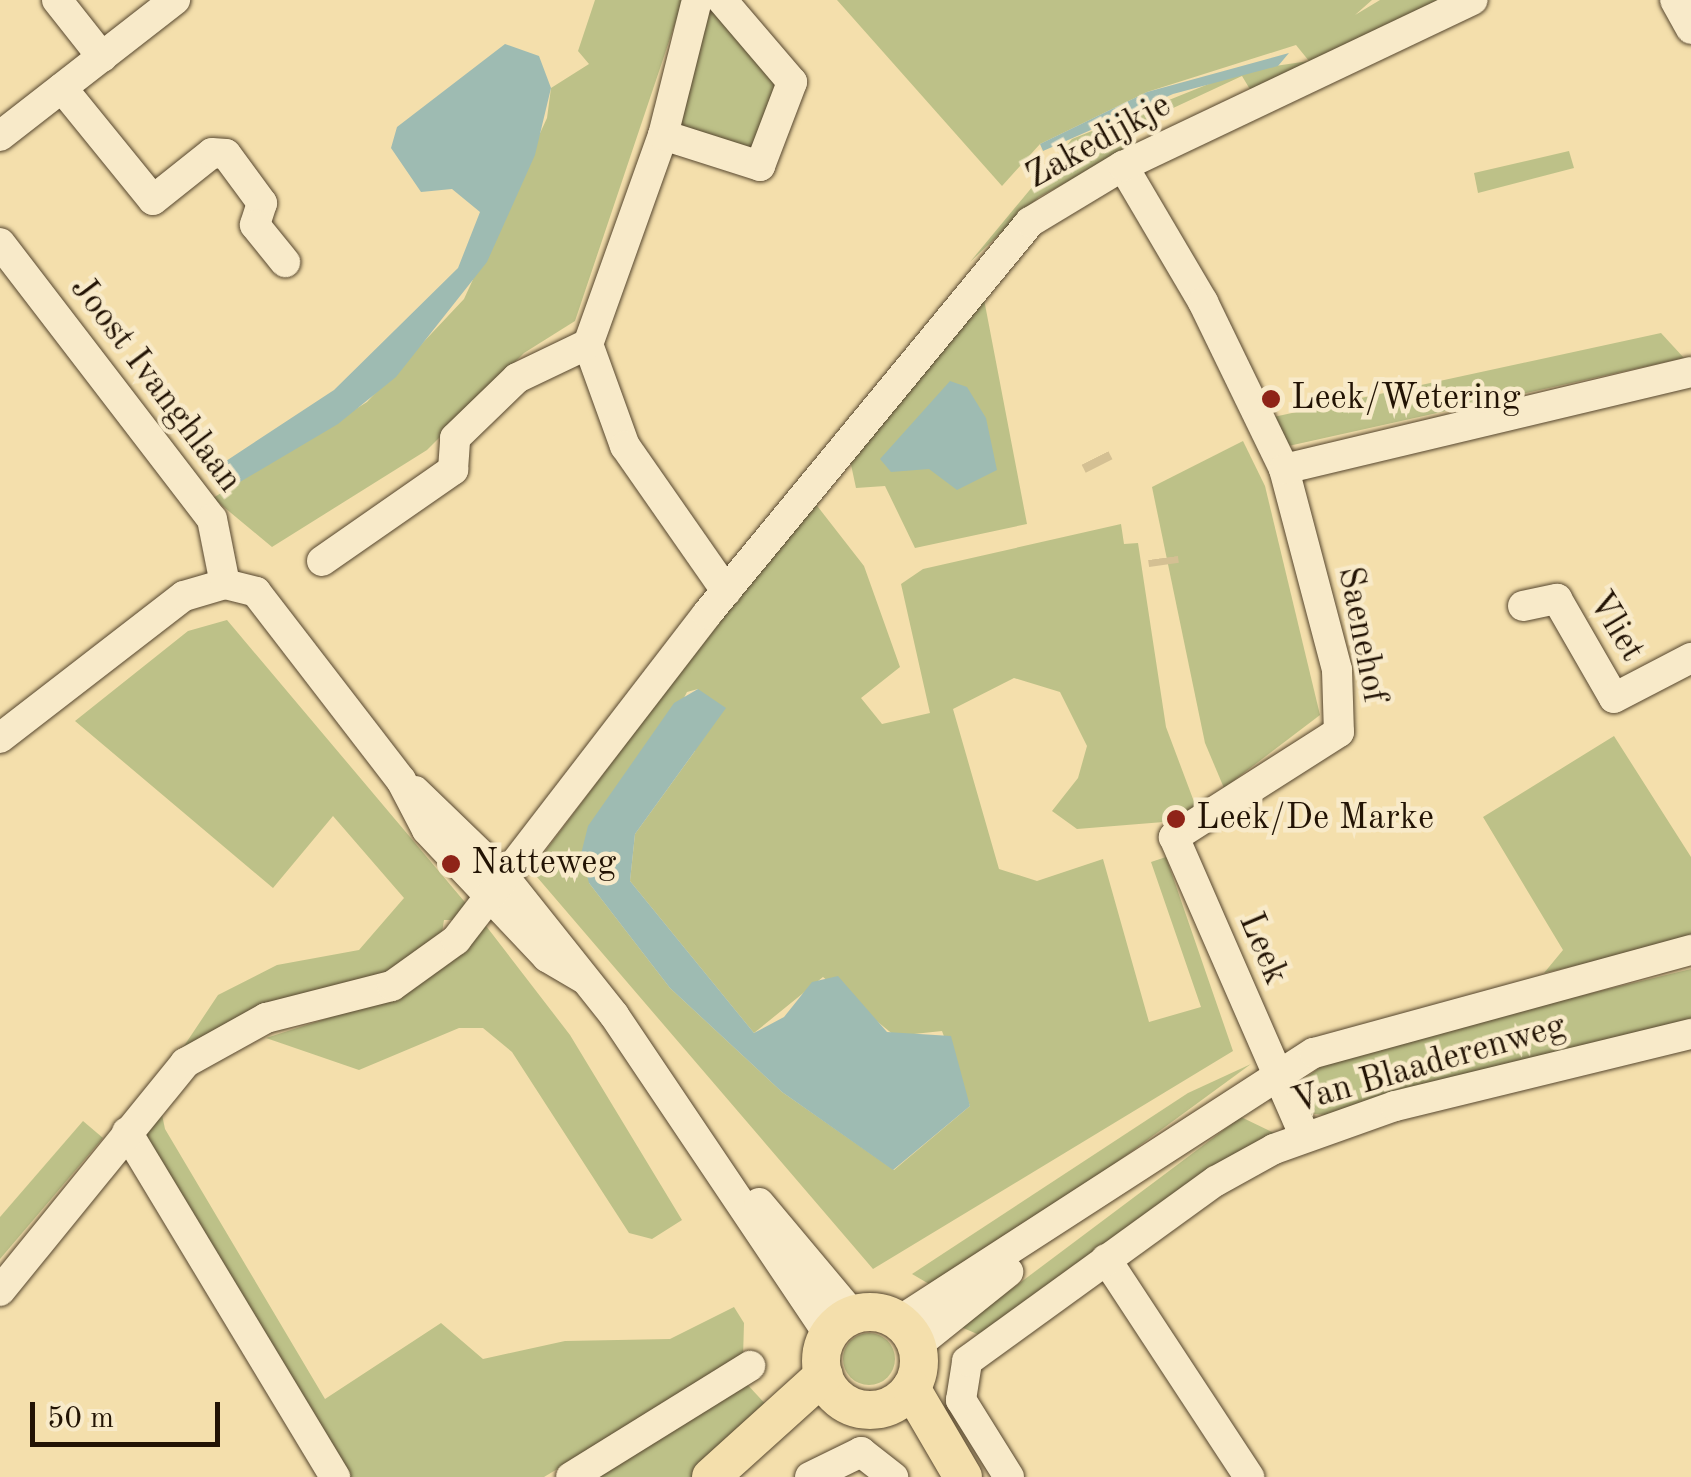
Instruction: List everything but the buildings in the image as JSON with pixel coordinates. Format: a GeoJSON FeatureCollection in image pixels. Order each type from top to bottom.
{"type":"FeatureCollection","features":[{"type":"Feature","properties":{"kind":"main road"},"geometry":{"type":"LineString","coordinates":[[736,1477],[832,1387],[841,1325],[908,1333],[897,1398],[952,1477]]}},
{"type":"Feature","properties":{"kind":"main road"},"geometry":{"type":"LineString","coordinates":[[710,1477],[832,1387],[897,1398],[963,1477]]}},
{"type":"Feature","properties":{"kind":"street"},"geometry":{"type":"LineString","coordinates":[[57,0],[102,57]]}},
{"type":"Feature","properties":{"kind":"street"},"geometry":{"type":"LineString","coordinates":[[0,136],[174,0]]}},
{"type":"Feature","properties":{"kind":"street"},"geometry":{"type":"LineString","coordinates":[[0,1291],[126,1132],[215,1042],[426,969],[498,888],[726,591],[624,446],[588,344],[663,136],[697,0]]}},
{"type":"Feature","properties":{"kind":"street"},"geometry":{"type":"LineString","coordinates":[[663,136],[760,166],[792,82],[722,0]]}},
{"type":"Feature","properties":{"kind":"street","name":"Zakedijkje"},"geometry":{"type":"LineString","coordinates":[[726,591],[983,269],[1030,222],[1123,166],[1473,0]]}},
{"type":"Feature","properties":{"kind":"street"},"geometry":{"type":"LineString","coordinates":[[1675,0],[1691,29]]}},
{"type":"Feature","properties":{"kind":"street"},"geometry":{"type":"LineString","coordinates":[[62,88],[153,200],[212,152],[226,154],[262,202],[255,225],[285,262]]}},
{"type":"Feature","properties":{"kind":"street"},"geometry":{"type":"LineString","coordinates":[[1123,166],[1203,302],[1284,470],[1691,372]]}},
{"type":"Feature","properties":{"kind":"street","name":"Joost Ivanghlaan"},"geometry":{"type":"LineString","coordinates":[[0,243],[212,519],[225,584]]}},
{"type":"Feature","properties":{"kind":"street"},"geometry":{"type":"LineString","coordinates":[[322,561],[453,470],[455,438],[517,378],[588,344]]}},
{"type":"Feature","properties":{"kind":"street","name":"Saenehof"},"geometry":{"type":"LineString","coordinates":[[1215,808],[1325,745],[1344,721],[1284,470]]}},
{"type":"Feature","properties":{"kind":"street"},"geometry":{"type":"LineString","coordinates":[[4,727],[184,596],[225,584],[271,606],[400,780],[583,978],[841,1325]]}},
{"type":"Feature","properties":{"kind":"street","name":"Vliet"},"geometry":{"type":"LineString","coordinates":[[1523,606],[1556,600],[1614,698],[1691,658]]}},
{"type":"Feature","properties":{"kind":"street","name":"Leek"},"geometry":{"type":"LineString","coordinates":[[1215,808],[1174,836],[1304,1136]]}},
{"type":"Feature","properties":{"kind":"street","name":"Van Blaaderenweg"},"geometry":{"type":"LineString","coordinates":[[908,1333],[1274,1073],[1434,1013],[1691,950]]}},
{"type":"Feature","properties":{"kind":"street","name":"Van Blaaderenweg"},"geometry":{"type":"LineString","coordinates":[[1009,1477],[960,1387],[975,1352],[1216,1181],[1304,1136],[1691,1034]]}},
{"type":"Feature","properties":{"kind":"street"},"geometry":{"type":"LineString","coordinates":[[126,1132],[335,1477]]}},
{"type":"Feature","properties":{"kind":"street"},"geometry":{"type":"LineString","coordinates":[[1106,1260],[1250,1477]]}},
{"type":"Feature","properties":{"kind":"street"},"geometry":{"type":"LineString","coordinates":[[571,1477],[750,1366]]}},
{"type":"Feature","properties":{"kind":"street"},"geometry":{"type":"LineString","coordinates":[[810,1477],[836,1458],[866,1454],[893,1477]]}},
{"type":"Feature","properties":{"kind":"green space"},"geometry":{"type":"Polygon","coordinates":[[[595,0],[683,0],[575,321],[524,353],[427,450],[272,547],[213,498],[367,402],[464,299],[547,118],[551,88],[589,64],[578,51],[595,0]]]}},
{"type":"Feature","properties":{"kind":"green space"},"geometry":{"type":"Polygon","coordinates":[[[837,0],[1372,0],[1355,15],[1380,0],[1438,0],[1251,91],[1242,76],[1128,129],[1137,145],[1039,197],[970,262],[1072,139],[1241,71],[1309,61],[1296,45],[1147,92],[1040,144],[1002,186],[837,0]]]}},
{"type":"Feature","properties":{"kind":"green space"},"geometry":{"type":"Polygon","coordinates":[[[719,6],[782,94],[763,140],[750,148],[676,125],[704,8],[719,6]]]}},
{"type":"Feature","properties":{"kind":"green space"},"geometry":{"type":"Polygon","coordinates":[[[1569,151],[1574,168],[1478,193],[1474,173],[1569,151]]]}},
{"type":"Feature","properties":{"kind":"green space"},"geometry":{"type":"Polygon","coordinates":[[[983,294],[1027,524],[915,548],[885,486],[856,488],[850,460],[983,294]]]}},
{"type":"Feature","properties":{"kind":"green space"},"geometry":{"type":"Polygon","coordinates":[[[1661,333],[1684,358],[1284,447],[1269,418],[1661,333]]]}},
{"type":"Feature","properties":{"kind":"green space"},"geometry":{"type":"Polygon","coordinates":[[[1243,441],[1265,486],[1320,715],[1224,788],[1205,743],[1152,487],[1243,441]]]}},
{"type":"Feature","properties":{"kind":"green space"},"geometry":{"type":"Polygon","coordinates":[[[811,498],[864,566],[900,667],[861,698],[882,724],[930,713],[901,584],[923,569],[1121,524],[1124,544],[1138,543],[1166,727],[1196,807],[1176,821],[1077,829],[1052,811],[1078,778],[1087,746],[1060,692],[1014,678],[953,709],[999,869],[1037,881],[1103,859],[1149,1022],[1201,1007],[1151,862],[1166,857],[1233,1051],[873,1269],[531,870],[811,498]],[[698,689],[687,692],[589,883],[670,988],[782,1092],[894,1170],[970,1106],[942,1031],[895,1036],[823,977],[754,1033],[630,881],[635,834],[695,751],[698,689]]]}},
{"type":"Feature","properties":{"kind":"green space"},"geometry":{"type":"Polygon","coordinates":[[[227,620],[469,907],[463,920],[444,920],[441,939],[417,964],[168,1070],[218,995],[277,965],[359,950],[404,898],[333,816],[273,888],[75,721],[188,631],[227,620]]]}},
{"type":"Feature","properties":{"kind":"green space"},"geometry":{"type":"Polygon","coordinates":[[[1614,736],[1691,857],[1691,939],[1544,973],[1563,950],[1483,817],[1614,736]]]}},
{"type":"Feature","properties":{"kind":"green space"},"geometry":{"type":"Polygon","coordinates":[[[483,922],[570,1035],[682,1220],[652,1239],[629,1233],[512,1052],[483,1028],[459,1028],[359,1070],[266,1038],[400,995],[463,951],[483,922]]]}},
{"type":"Feature","properties":{"kind":"green space"},"geometry":{"type":"Polygon","coordinates":[[[1691,969],[1691,1024],[1326,1115],[1314,1114],[1302,1093],[1299,1083],[1323,1065],[1409,1037],[1691,969]]]}},
{"type":"Feature","properties":{"kind":"green space"},"geometry":{"type":"Polygon","coordinates":[[[1251,1064],[941,1291],[912,1274],[1188,1093],[1251,1064]]]}},
{"type":"Feature","properties":{"kind":"green space"},"geometry":{"type":"Polygon","coordinates":[[[160,1105],[165,1129],[325,1399],[441,1323],[483,1359],[565,1341],[670,1339],[734,1307],[744,1323],[743,1358],[544,1477],[339,1477],[139,1138],[160,1105]]]}},
{"type":"Feature","properties":{"kind":"green space"},"geometry":{"type":"Polygon","coordinates":[[[1241,1117],[1276,1134],[984,1337],[961,1327],[1241,1117]]]}},
{"type":"Feature","properties":{"kind":"green space"},"geometry":{"type":"Polygon","coordinates":[[[83,1121],[103,1138],[0,1259],[0,1217],[83,1121]]]}},
{"type":"Feature","properties":{"kind":"green space"},"geometry":{"type":"Polygon","coordinates":[[[869,1333],[887,1341],[895,1359],[887,1377],[869,1385],[851,1377],[843,1359],[851,1341],[869,1333]]]}},
{"type":"Feature","properties":{"kind":"green space"},"geometry":{"type":"Polygon","coordinates":[[[745,1382],[771,1410],[696,1477],[592,1477],[745,1382]]]}},
{"type":"Feature","properties":{"kind":"water"},"geometry":{"type":"Polygon","coordinates":[[[505,44],[539,56],[551,88],[535,155],[487,262],[396,377],[338,424],[228,489],[223,463],[334,390],[458,268],[480,212],[452,189],[421,192],[391,148],[397,127],[505,44]]]}},
{"type":"Feature","properties":{"kind":"water"},"geometry":{"type":"Polygon","coordinates":[[[1289,53],[1278,66],[1173,94],[1043,151],[1040,144],[1147,92],[1289,53]]]}},
{"type":"Feature","properties":{"kind":"water"},"geometry":{"type":"Polygon","coordinates":[[[950,381],[967,387],[986,418],[997,470],[957,490],[929,469],[891,472],[880,459],[950,381]]]}},
{"type":"Feature","properties":{"kind":"water"},"geometry":{"type":"Polygon","coordinates":[[[698,689],[726,708],[635,834],[630,881],[754,1033],[784,1017],[812,982],[838,976],[887,1032],[951,1036],[970,1106],[893,1170],[782,1092],[670,988],[589,883],[581,854],[588,826],[674,703],[698,689]]]}},
{"type":"Feature","properties":{"kind":"tunnel"},"geometry":{"type":"LineString","coordinates":[[1095,458],[1099,466]]}},
{"type":"Feature","properties":{"kind":"tunnel"},"geometry":{"type":"LineString","coordinates":[[1163,558],[1164,565]]}},
{"type":"Feature","properties":{"kind":"place","name":"Leek/Wetering"},"geometry":{"type":"Point","coordinates":[1271,399]}},
{"type":"Feature","properties":{"kind":"place","name":"Leek/De Marke"},"geometry":{"type":"Point","coordinates":[1176,819]}},
{"type":"Feature","properties":{"kind":"place","name":"Natteweg"},"geometry":{"type":"Point","coordinates":[451,864]}}]}
